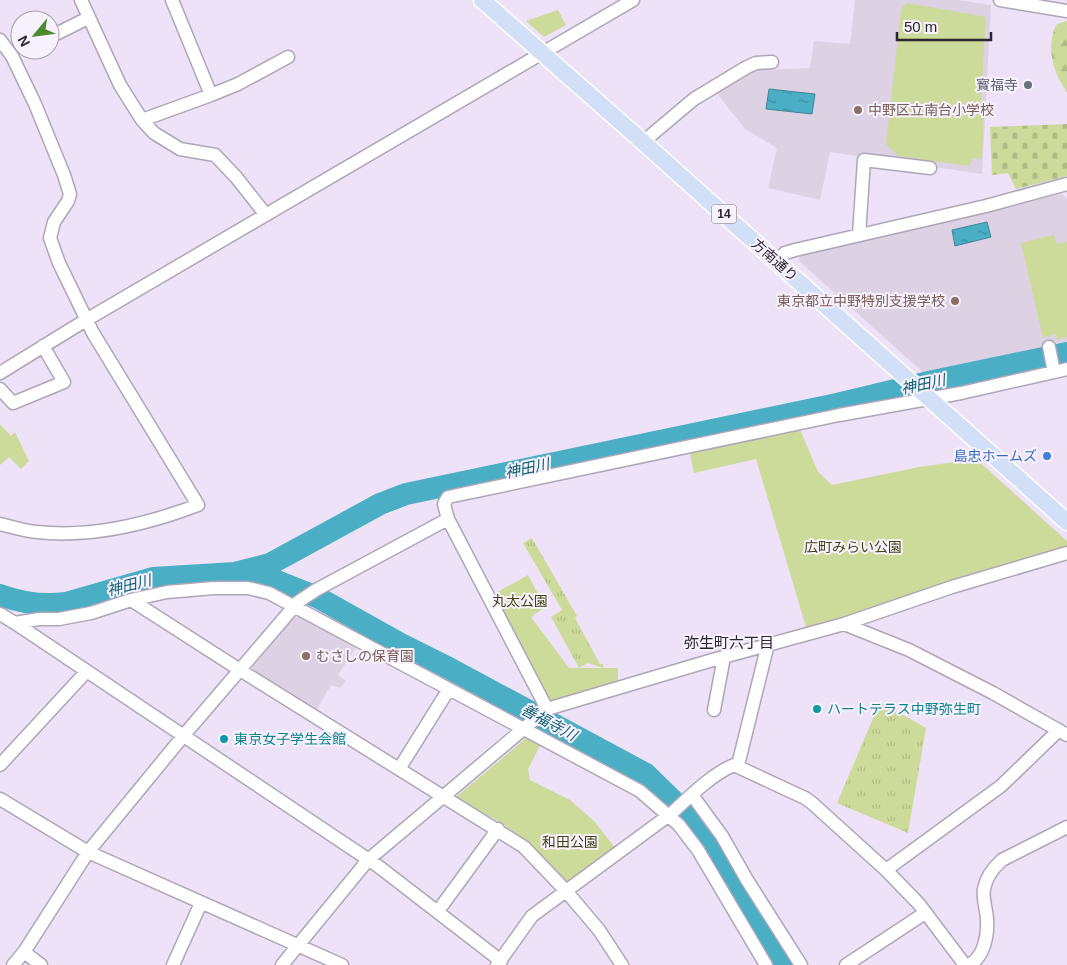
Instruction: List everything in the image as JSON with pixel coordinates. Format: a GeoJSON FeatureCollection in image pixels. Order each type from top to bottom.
{"type":"FeatureCollection","features":[{"type":"Feature","properties":{"kind":"main road","name":"方南通り"},"geometry":{"type":"LineString","coordinates":[[482,0],[925,396],[1060,508],[1067,522]]}},
{"type":"Feature","properties":{"kind":"street"},"geometry":{"type":"LineString","coordinates":[[81,0],[120,85],[142,120],[154,132],[180,149],[215,156],[236,177],[266,215]]}},
{"type":"Feature","properties":{"kind":"street"},"geometry":{"type":"LineString","coordinates":[[172,0],[211,96]]}},
{"type":"Feature","properties":{"kind":"street"},"geometry":{"type":"LineString","coordinates":[[0,373],[86,320],[633,0]]}},
{"type":"Feature","properties":{"kind":"street"},"geometry":{"type":"LineString","coordinates":[[1000,0],[1067,11]]}},
{"type":"Feature","properties":{"kind":"street"},"geometry":{"type":"LineString","coordinates":[[60,32],[88,18]]}},
{"type":"Feature","properties":{"kind":"street"},"geometry":{"type":"LineString","coordinates":[[0,40],[10,53]]}},
{"type":"Feature","properties":{"kind":"street"},"geometry":{"type":"LineString","coordinates":[[142,120],[211,96],[288,57]]}},
{"type":"Feature","properties":{"kind":"street"},"geometry":{"type":"LineString","coordinates":[[0,524],[38,532],[74,533],[98,531],[152,520],[198,505],[86,320],[59,263],[50,238],[54,222],[68,201],[70,194],[35,104],[14,60]]}},
{"type":"Feature","properties":{"kind":"street"},"geometry":{"type":"LineString","coordinates":[[643,142],[669,119],[701,95],[747,68],[756,64],[772,62]]}},
{"type":"Feature","properties":{"kind":"street"},"geometry":{"type":"LineString","coordinates":[[859,235],[864,160],[930,168]]}},
{"type":"Feature","properties":{"kind":"street"},"geometry":{"type":"LineString","coordinates":[[777,262],[785,253],[986,206],[1067,184]]}},
{"type":"Feature","properties":{"kind":"street"},"geometry":{"type":"LineString","coordinates":[[0,389],[13,403],[64,382],[43,346]]}},
{"type":"Feature","properties":{"kind":"street"},"geometry":{"type":"LineString","coordinates":[[1049,347],[1053,369]]}},
{"type":"Feature","properties":{"kind":"street"},"geometry":{"type":"LineString","coordinates":[[545,711],[448,518],[444,504],[448,497],[1053,369],[1067,369]]}},
{"type":"Feature","properties":{"kind":"street"},"geometry":{"type":"LineString","coordinates":[[14,965],[88,852],[297,604],[316,590],[448,518]]}},
{"type":"Feature","properties":{"kind":"street"},"geometry":{"type":"LineString","coordinates":[[282,965],[368,860],[545,711],[768,644],[844,624],[952,587],[1067,553]]}},
{"type":"Feature","properties":{"kind":"street"},"geometry":{"type":"LineString","coordinates":[[15,623],[39,619],[60,619],[91,613],[132,600],[167,592],[214,588],[248,588],[269,593],[297,604],[449,689],[526,727],[640,791],[671,814],[698,850],[766,965]]}},
{"type":"Feature","properties":{"kind":"street"},"geometry":{"type":"LineString","coordinates":[[132,600],[240,670],[498,829],[524,847],[566,891],[599,930],[622,965]]}},
{"type":"Feature","properties":{"kind":"street"},"geometry":{"type":"LineString","coordinates":[[0,614],[368,860],[438,911],[499,963],[532,916],[671,814],[725,769],[738,765],[805,798],[886,870],[925,913],[965,965]]}},
{"type":"Feature","properties":{"kind":"street"},"geometry":{"type":"LineString","coordinates":[[844,624],[910,650],[994,692],[1063,732],[1001,786],[886,870]]}},
{"type":"Feature","properties":{"kind":"street"},"geometry":{"type":"LineString","coordinates":[[738,765],[768,644]]}},
{"type":"Feature","properties":{"kind":"street"},"geometry":{"type":"LineString","coordinates":[[714,710],[724,657]]}},
{"type":"Feature","properties":{"kind":"street"},"geometry":{"type":"LineString","coordinates":[[0,765],[86,672]]}},
{"type":"Feature","properties":{"kind":"street"},"geometry":{"type":"LineString","coordinates":[[399,769],[449,689]]}},
{"type":"Feature","properties":{"kind":"street"},"geometry":{"type":"LineString","coordinates":[[279,799],[286,788]]}},
{"type":"Feature","properties":{"kind":"street"},"geometry":{"type":"LineString","coordinates":[[689,798],[722,836],[747,880],[801,965]]}},
{"type":"Feature","properties":{"kind":"street"},"geometry":{"type":"LineString","coordinates":[[0,799],[88,852],[342,965]]}},
{"type":"Feature","properties":{"kind":"street"},"geometry":{"type":"LineString","coordinates":[[969,965],[979,956],[985,946],[987,921],[984,891],[995,867],[1002,860],[1067,827]]}},
{"type":"Feature","properties":{"kind":"street"},"geometry":{"type":"LineString","coordinates":[[438,911],[498,829]]}},
{"type":"Feature","properties":{"kind":"street"},"geometry":{"type":"LineString","coordinates":[[173,965],[201,903]]}},
{"type":"Feature","properties":{"kind":"street"},"geometry":{"type":"LineString","coordinates":[[846,965],[925,913]]}},
{"type":"Feature","properties":{"kind":"street"},"geometry":{"type":"LineString","coordinates":[[24,952],[41,965]]}},
{"type":"Feature","properties":{"kind":"shaded area","name":"中野区立南台小学校"},"geometry":{"type":"Polygon","coordinates":[[[855,0],[957,0],[991,5],[982,174],[830,152],[820,200],[768,188],[777,148],[745,129],[715,91],[757,70],[810,68],[814,41],[850,44],[855,0]]]}},
{"type":"Feature","properties":{"kind":"shaded area","name":"東京都立中野特別支援学校"},"geometry":{"type":"Polygon","coordinates":[[[1061,194],[1067,200],[1067,343],[925,374],[798,260],[800,256],[1061,194]]]}},
{"type":"Feature","properties":{"kind":"shaded area","name":"むさしの保育園"},"geometry":{"type":"Polygon","coordinates":[[[303,616],[357,646],[338,675],[346,681],[340,688],[331,685],[317,709],[254,672],[253,666],[293,618],[303,616]]]}},
{"type":"Feature","properties":{"kind":"green space"},"geometry":{"type":"Polygon","coordinates":[[[908,3],[986,17],[981,100],[984,108],[982,159],[973,158],[969,166],[898,156],[886,144],[901,11],[903,6],[908,3]]]}},
{"type":"Feature","properties":{"kind":"green space"},"geometry":{"type":"Polygon","coordinates":[[[558,10],[566,25],[544,37],[526,21],[558,10]]]}},
{"type":"Feature","properties":{"kind":"green space"},"geometry":{"type":"Polygon","coordinates":[[[1067,21],[1067,92],[1058,77],[1051,50],[1053,32],[1057,24],[1067,21]]]}},
{"type":"Feature","properties":{"kind":"green space"},"geometry":{"type":"Polygon","coordinates":[[[1067,124],[1067,176],[1016,189],[1008,173],[992,175],[990,127],[1067,124]]]}},
{"type":"Feature","properties":{"kind":"green space"},"geometry":{"type":"Polygon","coordinates":[[[1054,235],[1057,244],[1067,242],[1067,337],[1057,340],[1056,334],[1043,338],[1021,243],[1054,235]]]}},
{"type":"Feature","properties":{"kind":"green space"},"geometry":{"type":"Polygon","coordinates":[[[0,424],[11,436],[15,432],[29,461],[21,469],[9,457],[0,465],[0,424]]]}},
{"type":"Feature","properties":{"kind":"green space","name":"広町みらい公園"},"geometry":{"type":"Polygon","coordinates":[[[799,427],[818,472],[832,485],[919,467],[976,459],[1067,541],[1067,547],[891,604],[806,627],[756,459],[694,473],[690,454],[799,427]]]}},
{"type":"Feature","properties":{"kind":"green space"},"geometry":{"type":"Polygon","coordinates":[[[532,538],[577,616],[575,618],[600,664],[603,664],[603,668],[588,663],[579,668],[551,617],[562,610],[523,543],[532,538]]]}},
{"type":"Feature","properties":{"kind":"green space","name":"丸太公園"},"geometry":{"type":"Polygon","coordinates":[[[528,575],[545,607],[531,617],[569,668],[618,668],[618,681],[549,702],[494,594],[528,575]]]}},
{"type":"Feature","properties":{"kind":"green space"},"geometry":{"type":"Polygon","coordinates":[[[880,702],[926,728],[908,833],[837,803],[880,702]]]}},
{"type":"Feature","properties":{"kind":"green space","name":"和田公園"},"geometry":{"type":"Polygon","coordinates":[[[526,738],[541,744],[528,769],[530,780],[570,800],[595,822],[616,849],[570,882],[565,882],[530,844],[503,824],[456,797],[526,738]]]}},
{"type":"Feature","properties":{"kind":"water"},"geometry":{"type":"Polygon","coordinates":[[[769,89],[815,94],[812,114],[766,109],[769,89]]]}},
{"type":"Feature","properties":{"kind":"water"},"geometry":{"type":"Polygon","coordinates":[[[987,222],[991,237],[955,246],[952,230],[987,222]]]}},
{"type":"Feature","properties":{"kind":"waterway","name":"神田川"},"geometry":{"type":"LineString","coordinates":[[0,595],[33,603],[57,604],[153,578],[235,573],[270,564],[380,504],[406,494],[837,404],[933,381],[1067,353]]}},
{"type":"Feature","properties":{"kind":"waterway","name":"善福寺川"},"geometry":{"type":"LineString","coordinates":[[242,574],[269,578],[317,597],[401,644],[646,774],[688,815],[708,840],[787,965]]}},
{"type":"Feature","properties":{"kind":"place","name":"寳福寺"},"geometry":{"type":"Point","coordinates":[1028,85]}},
{"type":"Feature","properties":{"kind":"place","name":"中野区立南台小学校"},"geometry":{"type":"Point","coordinates":[858,110]}},
{"type":"Feature","properties":{"kind":"place","name":"東京都立中野特別支援学校"},"geometry":{"type":"Point","coordinates":[955,301]}},
{"type":"Feature","properties":{"kind":"place","name":"島忠ホームズ"},"geometry":{"type":"Point","coordinates":[1047,456]}},
{"type":"Feature","properties":{"kind":"place","name":"むさしの保育園"},"geometry":{"type":"Point","coordinates":[306,656]}},
{"type":"Feature","properties":{"kind":"place","name":"ハートテラス中野弥生町"},"geometry":{"type":"Point","coordinates":[817,709]}},
{"type":"Feature","properties":{"kind":"place","name":"東京女子学生会館"},"geometry":{"type":"Point","coordinates":[224,739]}},
{"type":"Feature","properties":{"kind":"district","name":"弥生町六丁目"},"geometry":{"type":"Point","coordinates":[729,642]}}]}
